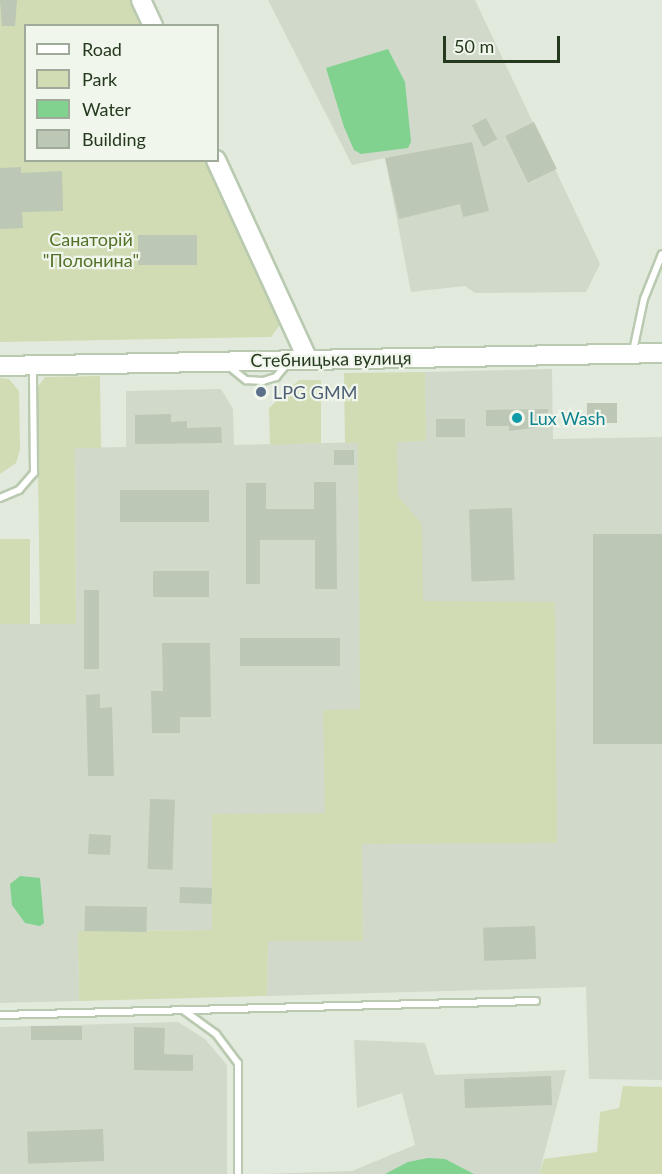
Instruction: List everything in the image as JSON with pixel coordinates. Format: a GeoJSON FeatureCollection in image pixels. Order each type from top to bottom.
{"type":"FeatureCollection","features":[{"type":"Feature","properties":{"kind":"street"},"geometry":{"type":"LineString","coordinates":[[141,0],[152,24]]}},
{"type":"Feature","properties":{"kind":"street"},"geometry":{"type":"LineString","coordinates":[[217,162],[300,355]]}},
{"type":"Feature","properties":{"kind":"street","name":"Стебницька вулиця"},"geometry":{"type":"LineString","coordinates":[[0,366],[224,362],[300,355],[662,353]]}},
{"type":"Feature","properties":{"kind":"lane"},"geometry":{"type":"LineString","coordinates":[[633,354],[644,299],[662,254]]}},
{"type":"Feature","properties":{"kind":"lane"},"geometry":{"type":"LineString","coordinates":[[0,498],[19,490],[34,473],[33,365]]}},
{"type":"Feature","properties":{"kind":"lane"},"geometry":{"type":"LineString","coordinates":[[0,1015],[536,1001]]}},
{"type":"Feature","properties":{"kind":"lane"},"geometry":{"type":"LineString","coordinates":[[183,1010],[216,1034],[238,1063],[238,1174]]}},
{"type":"Feature","properties":{"kind":"shaded area"},"geometry":{"type":"Polygon","coordinates":[[[268,0],[475,0],[600,264],[586,292],[475,293],[465,286],[411,292],[385,158],[352,165],[268,0]]]}},
{"type":"Feature","properties":{"kind":"shaded area"},"geometry":{"type":"Polygon","coordinates":[[[552,369],[553,439],[662,437],[662,1080],[589,1079],[586,987],[267,996],[268,941],[363,941],[362,903],[213,903],[212,930],[78,931],[79,1001],[0,1003],[0,624],[76,624],[75,448],[126,447],[126,391],[221,389],[233,409],[234,445],[425,441],[425,372],[552,369]]]}},
{"type":"Feature","properties":{"kind":"shaded area"},"geometry":{"type":"Polygon","coordinates":[[[178,1022],[205,1039],[227,1065],[227,1174],[0,1174],[0,1027],[178,1022]]]}},
{"type":"Feature","properties":{"kind":"shaded area"},"geometry":{"type":"Polygon","coordinates":[[[354,1040],[425,1043],[435,1075],[566,1070],[539,1174],[262,1174],[352,1171],[415,1145],[402,1093],[357,1108],[354,1040]]]}},
{"type":"Feature","properties":{"kind":"green space","name":"Санаторій \"Полонина\""},"geometry":{"type":"Polygon","coordinates":[[[0,0],[131,0],[143,24],[24,24],[24,162],[207,162],[282,322],[271,337],[0,342],[0,0]]]}},
{"type":"Feature","properties":{"kind":"green space"},"geometry":{"type":"Polygon","coordinates":[[[425,372],[426,441],[397,442],[398,496],[422,524],[423,601],[555,602],[557,843],[362,844],[363,941],[268,941],[267,996],[79,1001],[78,931],[212,930],[212,814],[325,813],[323,710],[360,709],[358,443],[345,443],[344,373],[425,372]]]}},
{"type":"Feature","properties":{"kind":"green space"},"geometry":{"type":"Polygon","coordinates":[[[100,376],[101,448],[75,448],[76,624],[40,624],[37,388],[45,377],[100,376]]]}},
{"type":"Feature","properties":{"kind":"green space"},"geometry":{"type":"Polygon","coordinates":[[[0,378],[9,379],[19,391],[20,450],[16,463],[0,474],[0,378]]]}},
{"type":"Feature","properties":{"kind":"green space"},"geometry":{"type":"Polygon","coordinates":[[[299,380],[321,380],[321,443],[270,445],[269,408],[299,380]]]}},
{"type":"Feature","properties":{"kind":"green space"},"geometry":{"type":"Polygon","coordinates":[[[0,539],[30,539],[30,624],[0,624],[0,539]]]}},
{"type":"Feature","properties":{"kind":"green space"},"geometry":{"type":"Polygon","coordinates":[[[623,1086],[662,1087],[662,1174],[539,1174],[544,1159],[597,1152],[600,1112],[619,1108],[623,1086]]]}},
{"type":"Feature","properties":{"kind":"water"},"geometry":{"type":"Polygon","coordinates":[[[388,49],[405,82],[411,142],[408,148],[361,154],[354,150],[344,127],[326,68],[388,49]]]}},
{"type":"Feature","properties":{"kind":"water"},"geometry":{"type":"Polygon","coordinates":[[[20,876],[40,878],[44,923],[40,926],[25,923],[12,905],[10,884],[20,876]]]}},
{"type":"Feature","properties":{"kind":"water"},"geometry":{"type":"Polygon","coordinates":[[[428,1158],[445,1159],[474,1174],[385,1174],[408,1162],[428,1158]]]}},
{"type":"Feature","properties":{"kind":"building"},"geometry":{"type":"Polygon","coordinates":[[[0,0],[17,0],[15,26],[2,26],[0,0]]]}},
{"type":"Feature","properties":{"kind":"building"},"geometry":{"type":"Polygon","coordinates":[[[486,118],[497,139],[483,147],[472,126],[486,118]]]}},
{"type":"Feature","properties":{"kind":"building"},"geometry":{"type":"Polygon","coordinates":[[[534,122],[557,169],[528,183],[505,136],[534,122]]]}},
{"type":"Feature","properties":{"kind":"building"},"geometry":{"type":"Polygon","coordinates":[[[472,142],[489,211],[463,217],[460,204],[399,219],[385,158],[472,142]]]}},
{"type":"Feature","properties":{"kind":"building"},"geometry":{"type":"Polygon","coordinates":[[[21,167],[21,173],[62,171],[63,211],[22,212],[23,228],[0,229],[0,168],[21,167]]]}},
{"type":"Feature","properties":{"kind":"building"},"geometry":{"type":"Polygon","coordinates":[[[138,235],[197,235],[197,265],[138,265],[138,235]]]}},
{"type":"Feature","properties":{"kind":"building"},"geometry":{"type":"Polygon","coordinates":[[[587,403],[617,403],[617,423],[587,423],[587,403]]]}},
{"type":"Feature","properties":{"kind":"building","name":"Lux Wash"},"geometry":{"type":"Polygon","coordinates":[[[548,409],[548,426],[509,431],[509,426],[486,426],[486,410],[548,409]]]}},
{"type":"Feature","properties":{"kind":"building"},"geometry":{"type":"Polygon","coordinates":[[[171,414],[171,422],[187,421],[187,428],[221,427],[222,443],[135,444],[135,415],[171,414]]]}},
{"type":"Feature","properties":{"kind":"building"},"geometry":{"type":"Polygon","coordinates":[[[436,419],[465,419],[465,437],[436,437],[436,419]]]}},
{"type":"Feature","properties":{"kind":"building"},"geometry":{"type":"Polygon","coordinates":[[[334,450],[354,450],[354,465],[334,465],[334,450]]]}},
{"type":"Feature","properties":{"kind":"building"},"geometry":{"type":"Polygon","coordinates":[[[314,482],[336,482],[337,589],[315,589],[315,540],[260,540],[260,584],[246,584],[246,483],[266,483],[266,509],[314,509],[314,482]]]}},
{"type":"Feature","properties":{"kind":"building"},"geometry":{"type":"Polygon","coordinates":[[[120,490],[209,490],[209,522],[120,522],[120,490]]]}},
{"type":"Feature","properties":{"kind":"building"},"geometry":{"type":"Polygon","coordinates":[[[512,508],[515,580],[472,581],[469,510],[512,508]]]}},
{"type":"Feature","properties":{"kind":"building"},"geometry":{"type":"Polygon","coordinates":[[[593,534],[662,534],[662,744],[593,744],[593,534]]]}},
{"type":"Feature","properties":{"kind":"building"},"geometry":{"type":"Polygon","coordinates":[[[153,571],[209,571],[209,597],[153,597],[153,571]]]}},
{"type":"Feature","properties":{"kind":"building"},"geometry":{"type":"Polygon","coordinates":[[[84,590],[99,590],[99,669],[84,669],[84,590]]]}},
{"type":"Feature","properties":{"kind":"building"},"geometry":{"type":"Polygon","coordinates":[[[240,638],[340,638],[340,666],[240,666],[240,638]]]}},
{"type":"Feature","properties":{"kind":"building"},"geometry":{"type":"Polygon","coordinates":[[[162,643],[210,643],[211,717],[180,717],[180,733],[152,733],[151,691],[163,691],[162,643]]]}},
{"type":"Feature","properties":{"kind":"building"},"geometry":{"type":"Polygon","coordinates":[[[100,694],[100,708],[112,707],[114,776],[88,776],[86,695],[100,694]]]}},
{"type":"Feature","properties":{"kind":"building"},"geometry":{"type":"Polygon","coordinates":[[[150,799],[175,800],[173,870],[148,869],[150,799]]]}},
{"type":"Feature","properties":{"kind":"building"},"geometry":{"type":"Polygon","coordinates":[[[89,834],[111,835],[110,855],[88,854],[89,834]]]}},
{"type":"Feature","properties":{"kind":"building"},"geometry":{"type":"Polygon","coordinates":[[[180,887],[212,888],[211,904],[179,903],[180,887]]]}},
{"type":"Feature","properties":{"kind":"building"},"geometry":{"type":"Polygon","coordinates":[[[85,906],[147,907],[147,932],[85,931],[85,906]]]}},
{"type":"Feature","properties":{"kind":"building"},"geometry":{"type":"Polygon","coordinates":[[[535,926],[536,959],[484,961],[483,928],[535,926]]]}},
{"type":"Feature","properties":{"kind":"building"},"geometry":{"type":"Polygon","coordinates":[[[31,1026],[82,1026],[82,1040],[31,1040],[31,1026]]]}},
{"type":"Feature","properties":{"kind":"building"},"geometry":{"type":"Polygon","coordinates":[[[134,1027],[165,1028],[164,1054],[193,1055],[193,1071],[134,1070],[134,1027]]]}},
{"type":"Feature","properties":{"kind":"building"},"geometry":{"type":"Polygon","coordinates":[[[551,1076],[552,1105],[465,1108],[464,1079],[551,1076]]]}},
{"type":"Feature","properties":{"kind":"building"},"geometry":{"type":"Polygon","coordinates":[[[103,1129],[104,1161],[28,1164],[27,1132],[103,1129]]]}},
{"type":"Feature","properties":{"kind":"place","name":"LPG GMM"},"geometry":{"type":"Point","coordinates":[261,392]}},
{"type":"Feature","properties":{"kind":"place","name":"Lux Wash"},"geometry":{"type":"Point","coordinates":[517,418]}}]}
